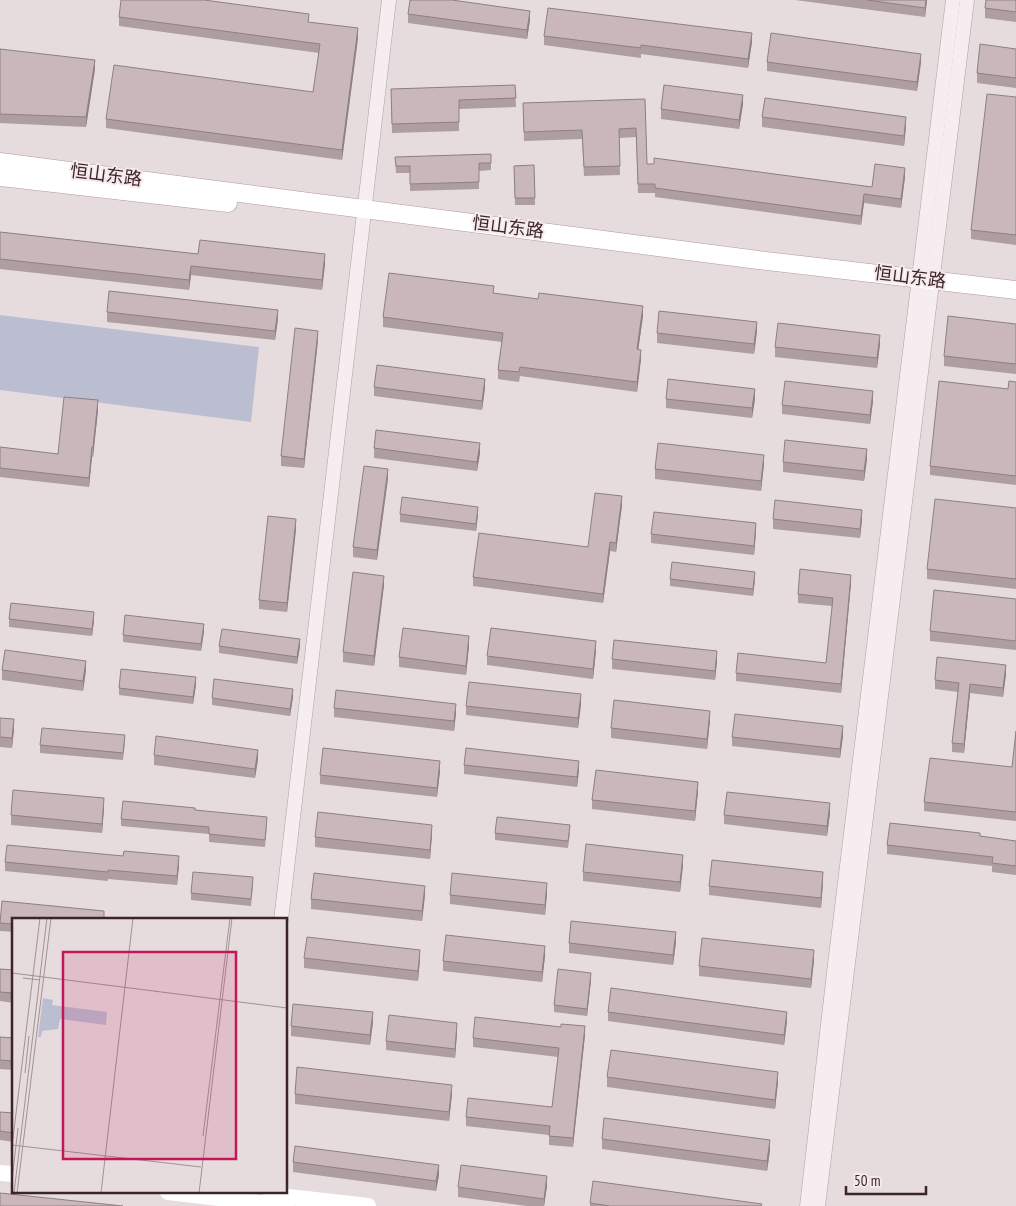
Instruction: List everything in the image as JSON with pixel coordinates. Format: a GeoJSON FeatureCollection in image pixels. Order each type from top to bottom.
{"type":"FeatureCollection","features":[{"type":"Feature","properties":{"kind":"main road","name":"恒山东路"},"geometry":{"type":"LineString","coordinates":[[0,162],[363,214],[924,283],[1016,290]]}},
{"type":"Feature","properties":{"kind":"main road","name":"恒山东路"},"geometry":{"type":"LineString","coordinates":[[0,177],[363,214]]}},
{"type":"Feature","properties":{"kind":"main road","name":"恒山东路"},"geometry":{"type":"LineString","coordinates":[[924,283],[1016,299]]}},
{"type":"Feature","properties":{"kind":"main road"},"geometry":{"type":"LineString","coordinates":[[195,1194],[368,1206]]}},
{"type":"Feature","properties":{"kind":"main road"},"geometry":{"type":"LineString","coordinates":[[249,1198],[286,1206]]}},
{"type":"Feature","properties":{"kind":"street"},"geometry":{"type":"LineString","coordinates":[[281,918],[389,0]]}},
{"type":"Feature","properties":{"kind":"street"},"geometry":{"type":"LineString","coordinates":[[818,1206],[888,651],[953,0]]}},
{"type":"Feature","properties":{"kind":"street"},"geometry":{"type":"LineString","coordinates":[[807,1206],[875,648],[924,283],[967,0]]}},
{"type":"Feature","properties":{"kind":"shaded area"},"geometry":{"type":"Polygon","coordinates":[[[0,315],[259,347],[251,422],[0,390],[0,315]]]}},
{"type":"Feature","properties":{"kind":"building"},"geometry":{"type":"Polygon","coordinates":[[[121,0],[204,0],[309,14],[308,22],[358,28],[342,150],[106,119],[114,65],[313,92],[320,44],[119,17],[121,0]]]}},
{"type":"Feature","properties":{"kind":"building"},"geometry":{"type":"Polygon","coordinates":[[[410,0],[452,0],[530,11],[527,30],[408,14],[410,0]]]}},
{"type":"Feature","properties":{"kind":"building"},"geometry":{"type":"Polygon","coordinates":[[[867,0],[926,0],[925,8],[867,0]]]}},
{"type":"Feature","properties":{"kind":"building"},"geometry":{"type":"Polygon","coordinates":[[[986,0],[1016,0],[1016,12],[985,8],[986,0]]]}},
{"type":"Feature","properties":{"kind":"building"},"geometry":{"type":"Polygon","coordinates":[[[548,8],[752,33],[748,59],[641,45],[641,48],[544,36],[548,8]]]}},
{"type":"Feature","properties":{"kind":"building"},"geometry":{"type":"Polygon","coordinates":[[[771,33],[921,54],[917,82],[767,62],[771,33]]]}},
{"type":"Feature","properties":{"kind":"building"},"geometry":{"type":"Polygon","coordinates":[[[980,44],[1016,49],[1016,78],[977,73],[980,44]]]}},
{"type":"Feature","properties":{"kind":"building"},"geometry":{"type":"Polygon","coordinates":[[[0,49],[95,60],[86,117],[0,114],[0,49]]]}},
{"type":"Feature","properties":{"kind":"building"},"geometry":{"type":"Polygon","coordinates":[[[515,85],[516,98],[459,100],[459,122],[392,124],[391,89],[515,85]]]}},
{"type":"Feature","properties":{"kind":"building"},"geometry":{"type":"Polygon","coordinates":[[[664,85],[743,95],[739,120],[661,109],[664,85]]]}},
{"type":"Feature","properties":{"kind":"building"},"geometry":{"type":"Polygon","coordinates":[[[987,94],[1016,97],[1016,235],[971,230],[987,94]]]}},
{"type":"Feature","properties":{"kind":"building"},"geometry":{"type":"Polygon","coordinates":[[[765,98],[906,117],[904,136],[762,117],[765,98]]]}},
{"type":"Feature","properties":{"kind":"building"},"geometry":{"type":"Polygon","coordinates":[[[645,99],[647,164],[654,164],[654,158],[872,187],[875,164],[905,168],[901,199],[864,194],[861,216],[655,188],[655,184],[638,184],[636,128],[619,129],[620,166],[584,167],[582,130],[524,132],[523,103],[645,99]]]}},
{"type":"Feature","properties":{"kind":"building"},"geometry":{"type":"Polygon","coordinates":[[[491,154],[491,163],[479,163],[479,182],[410,184],[410,166],[396,166],[395,157],[491,154]]]}},
{"type":"Feature","properties":{"kind":"building"},"geometry":{"type":"Polygon","coordinates":[[[534,165],[535,198],[515,198],[514,166],[534,165]]]}},
{"type":"Feature","properties":{"kind":"building"},"geometry":{"type":"Polygon","coordinates":[[[0,232],[198,254],[200,240],[325,254],[322,280],[191,266],[189,280],[0,259],[0,232]]]}},
{"type":"Feature","properties":{"kind":"building"},"geometry":{"type":"Polygon","coordinates":[[[389,273],[494,286],[493,293],[538,299],[539,293],[643,306],[637,349],[641,350],[637,382],[520,367],[519,372],[498,370],[503,333],[383,317],[389,273]]]}},
{"type":"Feature","properties":{"kind":"building"},"geometry":{"type":"Polygon","coordinates":[[[109,291],[278,310],[275,331],[107,312],[109,291]]]}},
{"type":"Feature","properties":{"kind":"building"},"geometry":{"type":"Polygon","coordinates":[[[659,311],[757,322],[754,344],[657,333],[659,311]]]}},
{"type":"Feature","properties":{"kind":"building"},"geometry":{"type":"Polygon","coordinates":[[[948,316],[1016,324],[1016,364],[944,356],[948,316]]]}},
{"type":"Feature","properties":{"kind":"building"},"geometry":{"type":"Polygon","coordinates":[[[778,323],[880,335],[877,358],[775,347],[778,323]]]}},
{"type":"Feature","properties":{"kind":"building"},"geometry":{"type":"Polygon","coordinates":[[[295,328],[318,331],[304,459],[281,456],[295,328]]]}},
{"type":"Feature","properties":{"kind":"building"},"geometry":{"type":"Polygon","coordinates":[[[377,365],[485,379],[482,401],[374,387],[377,365]]]}},
{"type":"Feature","properties":{"kind":"building"},"geometry":{"type":"Polygon","coordinates":[[[668,379],[755,389],[752,408],[666,399],[668,379]]]}},
{"type":"Feature","properties":{"kind":"building"},"geometry":{"type":"Polygon","coordinates":[[[785,381],[873,391],[870,415],[782,405],[785,381]]]}},
{"type":"Feature","properties":{"kind":"building"},"geometry":{"type":"Polygon","coordinates":[[[939,381],[1008,389],[1009,381],[1016,382],[1016,476],[930,466],[939,381]]]}},
{"type":"Feature","properties":{"kind":"building"},"geometry":{"type":"Polygon","coordinates":[[[64,397],[98,400],[89,478],[0,468],[0,447],[58,454],[64,397]]]}},
{"type":"Feature","properties":{"kind":"building"},"geometry":{"type":"Polygon","coordinates":[[[376,430],[480,443],[477,462],[374,448],[376,430]]]}},
{"type":"Feature","properties":{"kind":"building"},"geometry":{"type":"Polygon","coordinates":[[[785,440],[867,449],[864,471],[783,462],[785,440]]]}},
{"type":"Feature","properties":{"kind":"building"},"geometry":{"type":"Polygon","coordinates":[[[658,443],[764,455],[761,481],[655,469],[658,443]]]}},
{"type":"Feature","properties":{"kind":"building"},"geometry":{"type":"Polygon","coordinates":[[[364,466],[388,469],[377,550],[353,547],[364,466]]]}},
{"type":"Feature","properties":{"kind":"building"},"geometry":{"type":"Polygon","coordinates":[[[595,493],[622,496],[616,543],[610,542],[603,594],[473,577],[479,533],[588,547],[595,493]]]}},
{"type":"Feature","properties":{"kind":"building"},"geometry":{"type":"Polygon","coordinates":[[[402,497],[478,507],[476,524],[400,514],[402,497]]]}},
{"type":"Feature","properties":{"kind":"building"},"geometry":{"type":"Polygon","coordinates":[[[935,499],[1016,508],[1016,579],[927,569],[935,499]]]}},
{"type":"Feature","properties":{"kind":"building"},"geometry":{"type":"Polygon","coordinates":[[[775,500],[862,510],[860,529],[773,519],[775,500]]]}},
{"type":"Feature","properties":{"kind":"building"},"geometry":{"type":"Polygon","coordinates":[[[654,512],[756,523],[754,546],[651,534],[654,512]]]}},
{"type":"Feature","properties":{"kind":"building"},"geometry":{"type":"Polygon","coordinates":[[[268,516],[296,519],[287,603],[259,600],[268,516]]]}},
{"type":"Feature","properties":{"kind":"building"},"geometry":{"type":"Polygon","coordinates":[[[672,562],[755,572],[753,589],[670,579],[672,562]]]}},
{"type":"Feature","properties":{"kind":"building"},"geometry":{"type":"Polygon","coordinates":[[[800,569],[851,575],[841,684],[736,673],[738,653],[826,663],[833,598],[798,594],[800,569]]]}},
{"type":"Feature","properties":{"kind":"building"},"geometry":{"type":"Polygon","coordinates":[[[353,572],[384,576],[374,656],[343,652],[353,572]]]}},
{"type":"Feature","properties":{"kind":"building"},"geometry":{"type":"Polygon","coordinates":[[[934,590],[1016,599],[1016,641],[930,631],[934,590]]]}},
{"type":"Feature","properties":{"kind":"building"},"geometry":{"type":"Polygon","coordinates":[[[11,603],[94,612],[92,629],[9,619],[11,603]]]}},
{"type":"Feature","properties":{"kind":"building"},"geometry":{"type":"Polygon","coordinates":[[[125,615],[204,624],[201,644],[123,635],[125,615]]]}},
{"type":"Feature","properties":{"kind":"building"},"geometry":{"type":"Polygon","coordinates":[[[403,628],[469,636],[466,666],[399,657],[403,628]]]}},
{"type":"Feature","properties":{"kind":"building"},"geometry":{"type":"Polygon","coordinates":[[[491,628],[596,641],[593,669],[487,656],[491,628]]]}},
{"type":"Feature","properties":{"kind":"building"},"geometry":{"type":"Polygon","coordinates":[[[222,629],[300,639],[297,657],[219,646],[222,629]]]}},
{"type":"Feature","properties":{"kind":"building"},"geometry":{"type":"Polygon","coordinates":[[[614,640],[717,651],[715,671],[612,659],[614,640]]]}},
{"type":"Feature","properties":{"kind":"building"},"geometry":{"type":"Polygon","coordinates":[[[5,650],[86,661],[83,681],[2,670],[5,650]]]}},
{"type":"Feature","properties":{"kind":"building"},"geometry":{"type":"Polygon","coordinates":[[[937,657],[1006,665],[1003,688],[970,684],[964,744],[952,743],[959,683],[935,680],[937,657]]]}},
{"type":"Feature","properties":{"kind":"building"},"geometry":{"type":"Polygon","coordinates":[[[121,669],[196,677],[193,697],[119,688],[121,669]]]}},
{"type":"Feature","properties":{"kind":"building"},"geometry":{"type":"Polygon","coordinates":[[[214,679],[293,689],[290,709],[212,698],[214,679]]]}},
{"type":"Feature","properties":{"kind":"building"},"geometry":{"type":"Polygon","coordinates":[[[469,682],[581,694],[578,718],[466,706],[469,682]]]}},
{"type":"Feature","properties":{"kind":"building"},"geometry":{"type":"Polygon","coordinates":[[[336,690],[456,704],[454,721],[334,708],[336,690]]]}},
{"type":"Feature","properties":{"kind":"building"},"geometry":{"type":"Polygon","coordinates":[[[614,700],[710,711],[707,739],[611,728],[614,700]]]}},
{"type":"Feature","properties":{"kind":"building"},"geometry":{"type":"Polygon","coordinates":[[[735,714],[843,726],[840,749],[732,737],[735,714]]]}},
{"type":"Feature","properties":{"kind":"building"},"geometry":{"type":"Polygon","coordinates":[[[0,718],[14,719],[12,738],[0,737],[0,718]]]}},
{"type":"Feature","properties":{"kind":"building"},"geometry":{"type":"Polygon","coordinates":[[[42,728],[125,735],[123,753],[40,745],[42,728]]]}},
{"type":"Feature","properties":{"kind":"building"},"geometry":{"type":"Polygon","coordinates":[[[1016,731],[1016,812],[924,802],[930,758],[1012,767],[1016,731]]]}},
{"type":"Feature","properties":{"kind":"building"},"geometry":{"type":"Polygon","coordinates":[[[156,736],[258,750],[255,769],[154,755],[156,736]]]}},
{"type":"Feature","properties":{"kind":"building"},"geometry":{"type":"Polygon","coordinates":[[[323,748],[440,761],[437,788],[320,775],[323,748]]]}},
{"type":"Feature","properties":{"kind":"building"},"geometry":{"type":"Polygon","coordinates":[[[466,748],[579,761],[577,777],[464,765],[466,748]]]}},
{"type":"Feature","properties":{"kind":"building"},"geometry":{"type":"Polygon","coordinates":[[[596,770],[698,782],[695,811],[592,800],[596,770]]]}},
{"type":"Feature","properties":{"kind":"building"},"geometry":{"type":"Polygon","coordinates":[[[13,790],[104,798],[102,824],[11,815],[13,790]]]}},
{"type":"Feature","properties":{"kind":"building"},"geometry":{"type":"Polygon","coordinates":[[[727,792],[830,803],[827,826],[724,815],[727,792]]]}},
{"type":"Feature","properties":{"kind":"building"},"geometry":{"type":"Polygon","coordinates":[[[123,801],[267,817],[265,840],[209,834],[209,827],[121,819],[123,801]]]}},
{"type":"Feature","properties":{"kind":"building"},"geometry":{"type":"Polygon","coordinates":[[[318,812],[432,825],[430,850],[315,837],[318,812]]]}},
{"type":"Feature","properties":{"kind":"building"},"geometry":{"type":"Polygon","coordinates":[[[497,817],[570,825],[568,841],[495,833],[497,817]]]}},
{"type":"Feature","properties":{"kind":"building"},"geometry":{"type":"Polygon","coordinates":[[[890,823],[980,833],[980,836],[1016,841],[1016,866],[992,863],[993,857],[887,845],[890,823]]]}},
{"type":"Feature","properties":{"kind":"building"},"geometry":{"type":"Polygon","coordinates":[[[586,844],[683,855],[680,882],[583,872],[586,844]]]}},
{"type":"Feature","properties":{"kind":"building"},"geometry":{"type":"Polygon","coordinates":[[[7,845],[123,856],[124,851],[179,856],[177,876],[108,870],[108,872],[5,862],[7,845]]]}},
{"type":"Feature","properties":{"kind":"building"},"geometry":{"type":"Polygon","coordinates":[[[712,860],[823,872],[821,898],[709,886],[712,860]]]}},
{"type":"Feature","properties":{"kind":"building"},"geometry":{"type":"Polygon","coordinates":[[[193,872],[253,877],[251,899],[191,893],[193,872]]]}},
{"type":"Feature","properties":{"kind":"building"},"geometry":{"type":"Polygon","coordinates":[[[314,873],[425,886],[422,911],[311,899],[314,873]]]}},
{"type":"Feature","properties":{"kind":"building"},"geometry":{"type":"Polygon","coordinates":[[[452,873],[547,883],[545,905],[450,895],[452,873]]]}},
{"type":"Feature","properties":{"kind":"building"},"geometry":{"type":"Polygon","coordinates":[[[2,901],[104,911],[104,918],[12,918],[12,924],[0,923],[2,901]]]}},
{"type":"Feature","properties":{"kind":"building"},"geometry":{"type":"Polygon","coordinates":[[[571,921],[676,932],[673,955],[569,943],[571,921]]]}},
{"type":"Feature","properties":{"kind":"building"},"geometry":{"type":"Polygon","coordinates":[[[446,935],[545,946],[542,972],[443,961],[446,935]]]}},
{"type":"Feature","properties":{"kind":"building"},"geometry":{"type":"Polygon","coordinates":[[[307,937],[420,950],[418,971],[304,958],[307,937]]]}},
{"type":"Feature","properties":{"kind":"building"},"geometry":{"type":"Polygon","coordinates":[[[702,938],[814,950],[811,979],[699,966],[702,938]]]}},
{"type":"Feature","properties":{"kind":"building"},"geometry":{"type":"Polygon","coordinates":[[[0,969],[12,970],[12,993],[0,992],[0,969]]]}},
{"type":"Feature","properties":{"kind":"building"},"geometry":{"type":"Polygon","coordinates":[[[558,969],[591,973],[587,1009],[554,1005],[558,969]]]}},
{"type":"Feature","properties":{"kind":"building"},"geometry":{"type":"Polygon","coordinates":[[[611,988],[787,1012],[784,1035],[608,1012],[611,988]]]}},
{"type":"Feature","properties":{"kind":"building"},"geometry":{"type":"Polygon","coordinates":[[[293,1004],[373,1012],[370,1035],[291,1026],[293,1004]]]}},
{"type":"Feature","properties":{"kind":"building"},"geometry":{"type":"Polygon","coordinates":[[[389,1015],[457,1023],[455,1049],[386,1041],[389,1015]]]}},
{"type":"Feature","properties":{"kind":"building"},"geometry":{"type":"Polygon","coordinates":[[[475,1017],[561,1027],[561,1024],[585,1026],[573,1138],[549,1136],[550,1126],[466,1117],[468,1098],[552,1107],[559,1048],[473,1038],[475,1017]]]}},
{"type":"Feature","properties":{"kind":"building"},"geometry":{"type":"Polygon","coordinates":[[[0,1037],[12,1038],[12,1061],[0,1060],[0,1037]]]}},
{"type":"Feature","properties":{"kind":"building"},"geometry":{"type":"Polygon","coordinates":[[[611,1050],[778,1072],[775,1100],[607,1077],[611,1050]]]}},
{"type":"Feature","properties":{"kind":"building"},"geometry":{"type":"Polygon","coordinates":[[[297,1067],[452,1085],[449,1112],[295,1094],[297,1067]]]}},
{"type":"Feature","properties":{"kind":"building"},"geometry":{"type":"Polygon","coordinates":[[[0,1112],[12,1113],[12,1133],[0,1131],[0,1112]]]}},
{"type":"Feature","properties":{"kind":"building"},"geometry":{"type":"Polygon","coordinates":[[[604,1118],[770,1140],[767,1161],[602,1139],[604,1118]]]}},
{"type":"Feature","properties":{"kind":"building"},"geometry":{"type":"Polygon","coordinates":[[[295,1146],[439,1165],[436,1181],[293,1162],[295,1146]]]}},
{"type":"Feature","properties":{"kind":"building"},"geometry":{"type":"Polygon","coordinates":[[[461,1165],[547,1176],[544,1199],[458,1187],[461,1165]]]}},
{"type":"Feature","properties":{"kind":"building"},"geometry":{"type":"Polygon","coordinates":[[[593,1181],[762,1204],[761,1206],[610,1206],[590,1203],[593,1181]]]}},
{"type":"Feature","properties":{"kind":"building"},"geometry":{"type":"Polygon","coordinates":[[[0,1193],[123,1206],[0,1206],[0,1193]]]}}]}
